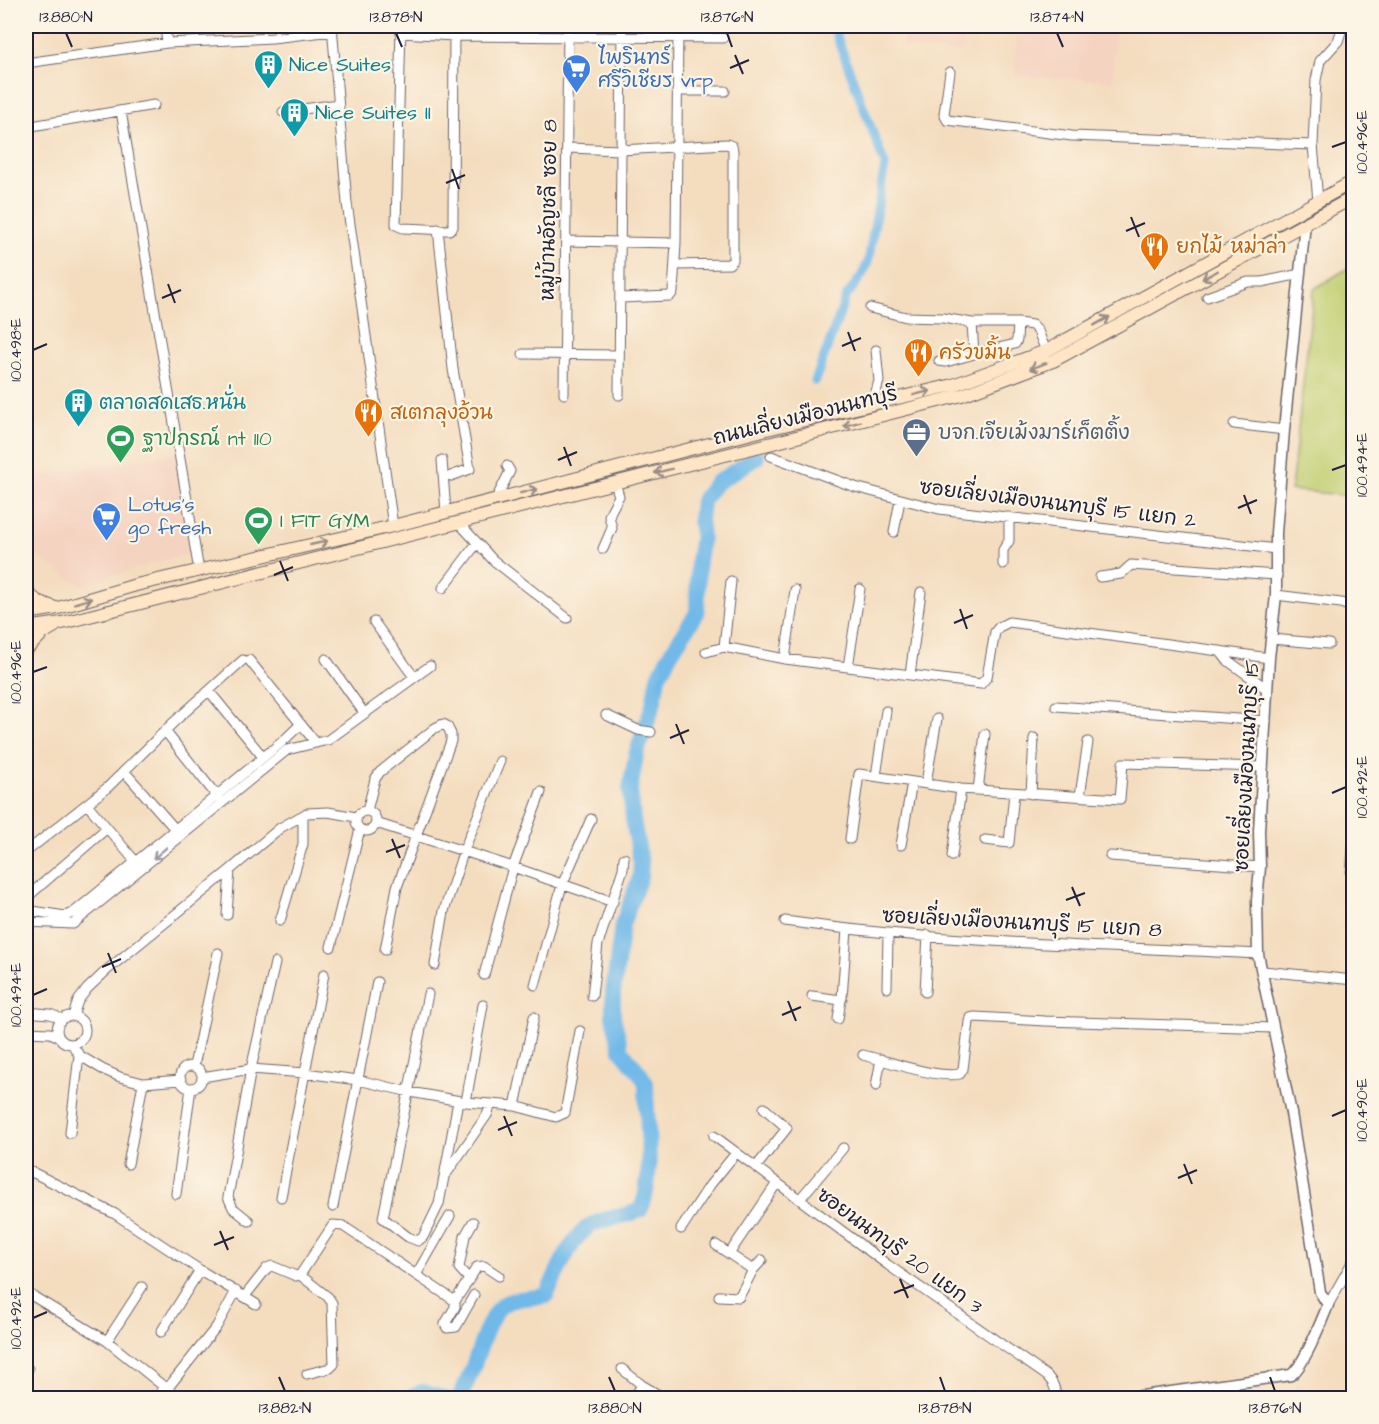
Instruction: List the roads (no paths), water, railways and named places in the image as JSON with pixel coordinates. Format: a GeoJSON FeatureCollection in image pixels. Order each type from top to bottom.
{"type":"FeatureCollection","features":[{"type":"Feature","properties":{"kind":"main road","name":"ถนนเลี่ยงเมืองนนทบุรี"},"geometry":{"type":"LineString","coordinates":[[26,613],[58,608],[136,585],[393,526],[779,426],[953,385],[1046,351],[1353,181]]}},
{"type":"Feature","properties":{"kind":"main road","name":"ถนนเลี่ยงเมืองนนทบุรี"},"geometry":{"type":"LineString","coordinates":[[26,628],[62,623],[963,395],[1053,361],[1353,197]]}},
{"type":"Feature","properties":{"kind":"main road"},"geometry":{"type":"LineString","coordinates":[[615,483],[621,468]]}},
{"type":"Feature","properties":{"kind":"main road"},"geometry":{"type":"LineString","coordinates":[[26,592],[37,601],[58,608]]}},
{"type":"Feature","properties":{"kind":"main road"},"geometry":{"type":"LineString","coordinates":[[26,650],[43,633],[62,623]]}},
{"type":"Feature","properties":{"kind":"street"},"geometry":{"type":"LineString","coordinates":[[165,26],[166,43]]}},
{"type":"Feature","properties":{"kind":"street"},"geometry":{"type":"LineString","coordinates":[[454,26],[454,36],[453,224],[451,229],[403,228],[396,225],[401,29],[454,36],[723,38]]}},
{"type":"Feature","properties":{"kind":"street"},"geometry":{"type":"LineString","coordinates":[[512,26],[512,37]]}},
{"type":"Feature","properties":{"kind":"street","name":"หมู่บ้านอัญชลี ซอย 8"},"geometry":{"type":"LineString","coordinates":[[564,394],[568,26]]}},
{"type":"Feature","properties":{"kind":"street"},"geometry":{"type":"LineString","coordinates":[[619,395],[622,26]]}},
{"type":"Feature","properties":{"kind":"street"},"geometry":{"type":"LineString","coordinates":[[621,298],[673,294],[676,243],[678,26]]}},
{"type":"Feature","properties":{"kind":"street"},"geometry":{"type":"LineString","coordinates":[[1318,201],[1313,145],[1318,67],[1324,56],[1338,41],[1343,26]]}},
{"type":"Feature","properties":{"kind":"street"},"geometry":{"type":"LineString","coordinates":[[26,63],[166,43],[272,38],[333,28],[346,203],[393,526]]}},
{"type":"Feature","properties":{"kind":"street"},"geometry":{"type":"LineString","coordinates":[[950,72],[944,114],[947,120],[1072,136],[1313,145]]}},
{"type":"Feature","properties":{"kind":"street"},"geometry":{"type":"LineString","coordinates":[[677,91],[725,91]]}},
{"type":"Feature","properties":{"kind":"street"},"geometry":{"type":"LineString","coordinates":[[283,112],[338,104]]}},
{"type":"Feature","properties":{"kind":"street"},"geometry":{"type":"LineString","coordinates":[[26,127],[154,105]]}},
{"type":"Feature","properties":{"kind":"street"},"geometry":{"type":"LineString","coordinates":[[121,111],[199,571]]}},
{"type":"Feature","properties":{"kind":"street"},"geometry":{"type":"LineString","coordinates":[[567,148],[621,150],[727,144],[732,146],[734,254],[729,264],[675,265]]}},
{"type":"Feature","properties":{"kind":"street","name":"ซอยเลี่ยงเมืองนนทบุรี 15"},"geometry":{"type":"LineString","coordinates":[[1305,223],[1284,430],[1276,549],[1276,595],[1269,658],[1259,831],[1258,954],[1293,1128],[1320,1292],[1328,1305]]}},
{"type":"Feature","properties":{"kind":"street"},"geometry":{"type":"LineString","coordinates":[[438,229],[453,369],[470,469],[451,476]]}},
{"type":"Feature","properties":{"kind":"street"},"geometry":{"type":"LineString","coordinates":[[566,241],[621,240],[676,243]]}},
{"type":"Feature","properties":{"kind":"street"},"geometry":{"type":"LineString","coordinates":[[1207,297],[1248,282],[1262,282],[1300,274]]}},
{"type":"Feature","properties":{"kind":"street"},"geometry":{"type":"LineString","coordinates":[[870,308],[906,317],[942,318],[972,323],[1018,323],[1035,327],[1046,351]]}},
{"type":"Feature","properties":{"kind":"street"},"geometry":{"type":"LineString","coordinates":[[972,323],[974,354]]}},
{"type":"Feature","properties":{"kind":"street"},"geometry":{"type":"LineString","coordinates":[[939,361],[946,362],[1015,344],[1018,323]]}},
{"type":"Feature","properties":{"kind":"street"},"geometry":{"type":"LineString","coordinates":[[872,405],[879,381],[876,350]]}},
{"type":"Feature","properties":{"kind":"street"},"geometry":{"type":"LineString","coordinates":[[522,354],[620,355]]}},
{"type":"Feature","properties":{"kind":"street"},"geometry":{"type":"LineString","coordinates":[[1234,424],[1284,430]]}},
{"type":"Feature","properties":{"kind":"street","name":"ซอยเลี่ยงเมืองนนทบุรี 15 แยก 2"},"geometry":{"type":"LineString","coordinates":[[771,456],[823,476],[900,500],[939,509],[1276,549]]}},
{"type":"Feature","properties":{"kind":"street"},"geometry":{"type":"LineString","coordinates":[[442,460],[446,512]]}},
{"type":"Feature","properties":{"kind":"street"},"geometry":{"type":"LineString","coordinates":[[496,500],[510,471],[507,466]]}},
{"type":"Feature","properties":{"kind":"street"},"geometry":{"type":"LineString","coordinates":[[603,549],[612,528],[609,516],[620,496],[615,483]]}},
{"type":"Feature","properties":{"kind":"street"},"geometry":{"type":"LineString","coordinates":[[894,532],[900,500]]}},
{"type":"Feature","properties":{"kind":"street"},"geometry":{"type":"LineString","coordinates":[[1003,564],[1004,550],[1009,541],[1009,517]]}},
{"type":"Feature","properties":{"kind":"street"},"geometry":{"type":"LineString","coordinates":[[459,523],[504,569],[567,618]]}},
{"type":"Feature","properties":{"kind":"street"},"geometry":{"type":"LineString","coordinates":[[443,588],[477,543]]}},
{"type":"Feature","properties":{"kind":"street"},"geometry":{"type":"LineString","coordinates":[[1100,577],[1121,574],[1131,565],[1277,575]]}},
{"type":"Feature","properties":{"kind":"street"},"geometry":{"type":"LineString","coordinates":[[724,647],[731,581]]}},
{"type":"Feature","properties":{"kind":"street"},"geometry":{"type":"LineString","coordinates":[[848,667],[860,589]]}},
{"type":"Feature","properties":{"kind":"street"},"geometry":{"type":"LineString","coordinates":[[785,659],[795,590]]}},
{"type":"Feature","properties":{"kind":"street"},"geometry":{"type":"LineString","coordinates":[[910,675],[921,592]]}},
{"type":"Feature","properties":{"kind":"street"},"geometry":{"type":"LineString","coordinates":[[1276,595],[1341,603],[1353,608]]}},
{"type":"Feature","properties":{"kind":"street"},"geometry":{"type":"LineString","coordinates":[[374,622],[414,677]]}},
{"type":"Feature","properties":{"kind":"street"},"geometry":{"type":"LineString","coordinates":[[706,652],[724,647],[785,659],[981,684],[987,677],[995,632],[1009,622],[1269,658]]}},
{"type":"Feature","properties":{"kind":"street"},"geometry":{"type":"LineString","coordinates":[[1271,639],[1329,644]]}},
{"type":"Feature","properties":{"kind":"street"},"geometry":{"type":"LineString","coordinates":[[1220,651],[1227,660],[1267,689]]}},
{"type":"Feature","properties":{"kind":"street"},"geometry":{"type":"LineString","coordinates":[[326,659],[364,713]]}},
{"type":"Feature","properties":{"kind":"street"},"geometry":{"type":"LineString","coordinates":[[26,852],[87,804],[246,660],[316,743]]}},
{"type":"Feature","properties":{"kind":"street"},"geometry":{"type":"LineString","coordinates":[[119,880],[135,861],[219,798],[262,757],[284,746],[328,740],[430,666]]}},
{"type":"Feature","properties":{"kind":"street"},"geometry":{"type":"LineString","coordinates":[[208,692],[262,757]]}},
{"type":"Feature","properties":{"kind":"street"},"geometry":{"type":"LineString","coordinates":[[1056,706],[1266,721]]}},
{"type":"Feature","properties":{"kind":"street"},"geometry":{"type":"LineString","coordinates":[[876,776],[886,711]]}},
{"type":"Feature","properties":{"kind":"street"},"geometry":{"type":"LineString","coordinates":[[606,715],[646,731]]}},
{"type":"Feature","properties":{"kind":"street"},"geometry":{"type":"LineString","coordinates":[[926,783],[937,719]]}},
{"type":"Feature","properties":{"kind":"street"},"geometry":{"type":"LineString","coordinates":[[26,922],[71,920],[284,746],[301,724]]}},
{"type":"Feature","properties":{"kind":"street"},"geometry":{"type":"LineString","coordinates":[[367,811],[375,778],[380,772],[440,725],[447,726],[452,736],[451,741],[396,890],[384,950]]}},
{"type":"Feature","properties":{"kind":"street"},"geometry":{"type":"LineString","coordinates":[[165,731],[219,798]]}},
{"type":"Feature","properties":{"kind":"street"},"geometry":{"type":"LineString","coordinates":[[978,790],[985,734]]}},
{"type":"Feature","properties":{"kind":"street"},"geometry":{"type":"LineString","coordinates":[[1031,794],[1034,738]]}},
{"type":"Feature","properties":{"kind":"street"},"geometry":{"type":"LineString","coordinates":[[1080,796],[1088,742]]}},
{"type":"Feature","properties":{"kind":"street"},"geometry":{"type":"LineString","coordinates":[[435,965],[444,911],[464,850],[500,760]]}},
{"type":"Feature","properties":{"kind":"street"},"geometry":{"type":"LineString","coordinates":[[850,839],[859,774],[961,789],[1120,799],[1123,763],[1263,767]]}},
{"type":"Feature","properties":{"kind":"street"},"geometry":{"type":"LineString","coordinates":[[124,771],[175,829]]}},
{"type":"Feature","properties":{"kind":"street"},"geometry":{"type":"LineString","coordinates":[[901,845],[912,782]]}},
{"type":"Feature","properties":{"kind":"street"},"geometry":{"type":"LineString","coordinates":[[952,856],[961,789]]}},
{"type":"Feature","properties":{"kind":"street"},"geometry":{"type":"LineString","coordinates":[[484,975],[513,867],[542,792]]}},
{"type":"Feature","properties":{"kind":"street"},"geometry":{"type":"LineString","coordinates":[[985,840],[1009,843],[1014,793]]}},
{"type":"Feature","properties":{"kind":"street"},"geometry":{"type":"LineString","coordinates":[[87,804],[135,861]]}},
{"type":"Feature","properties":{"kind":"street"},"geometry":{"type":"LineString","coordinates":[[367,811],[373,814],[376,823],[372,830],[360,829],[356,824],[356,817],[361,812],[367,811]]}},
{"type":"Feature","properties":{"kind":"street"},"geometry":{"type":"LineString","coordinates":[[73,1016],[78,1001],[107,970],[280,828],[308,813],[328,812],[356,817]]}},
{"type":"Feature","properties":{"kind":"street"},"geometry":{"type":"LineString","coordinates":[[280,921],[303,844],[303,816]]}},
{"type":"Feature","properties":{"kind":"street"},"geometry":{"type":"LineString","coordinates":[[535,985],[562,885],[591,819]]}},
{"type":"Feature","properties":{"kind":"street"},"geometry":{"type":"LineString","coordinates":[[376,823],[464,850],[613,902]]}},
{"type":"Feature","properties":{"kind":"street"},"geometry":{"type":"LineString","coordinates":[[26,898],[107,828]]}},
{"type":"Feature","properties":{"kind":"street"},"geometry":{"type":"LineString","coordinates":[[331,946],[360,829]]}},
{"type":"Feature","properties":{"kind":"street"},"geometry":{"type":"LineString","coordinates":[[1351,874],[1353,837]]}},
{"type":"Feature","properties":{"kind":"street"},"geometry":{"type":"LineString","coordinates":[[1110,856],[1260,867]]}},
{"type":"Feature","properties":{"kind":"street"},"geometry":{"type":"LineString","coordinates":[[592,996],[598,944],[623,869],[624,858]]}},
{"type":"Feature","properties":{"kind":"street"},"geometry":{"type":"LineString","coordinates":[[227,915],[230,870]]}},
{"type":"Feature","properties":{"kind":"street"},"geometry":{"type":"LineString","coordinates":[[26,910],[71,920]]}},
{"type":"Feature","properties":{"kind":"street","name":"ซอยเลี่ยงเมืองนนทบุรี 15 แยก 8"},"geometry":{"type":"LineString","coordinates":[[784,921],[888,933],[1258,954]]}},
{"type":"Feature","properties":{"kind":"street"},"geometry":{"type":"LineString","coordinates":[[838,1019],[847,930]]}},
{"type":"Feature","properties":{"kind":"street"},"geometry":{"type":"LineString","coordinates":[[887,988],[888,933]]}},
{"type":"Feature","properties":{"kind":"street"},"geometry":{"type":"LineString","coordinates":[[925,992],[928,935]]}},
{"type":"Feature","properties":{"kind":"street"},"geometry":{"type":"LineString","coordinates":[[195,1066],[218,953]]}},
{"type":"Feature","properties":{"kind":"street"},"geometry":{"type":"LineString","coordinates":[[249,1221],[233,1209],[228,1197],[251,1069],[275,963]]}},
{"type":"Feature","properties":{"kind":"street"},"geometry":{"type":"LineString","coordinates":[[1263,971],[1353,980]]}},
{"type":"Feature","properties":{"kind":"street"},"geometry":{"type":"LineString","coordinates":[[281,1197],[324,974]]}},
{"type":"Feature","properties":{"kind":"street"},"geometry":{"type":"LineString","coordinates":[[333,1207],[377,982]]}},
{"type":"Feature","properties":{"kind":"street"},"geometry":{"type":"LineString","coordinates":[[428,994],[383,1218],[408,1237],[418,1241],[423,1237],[439,1204],[483,1005]]}},
{"type":"Feature","properties":{"kind":"street"},"geometry":{"type":"LineString","coordinates":[[812,996],[841,1000]]}},
{"type":"Feature","properties":{"kind":"street"},"geometry":{"type":"LineString","coordinates":[[26,1012],[50,1014],[62,1019],[73,1016],[81,1021],[85,1030],[80,1040],[72,1044],[50,1033],[26,1032]]}},
{"type":"Feature","properties":{"kind":"street"},"geometry":{"type":"LineString","coordinates":[[515,1106],[534,1017]]}},
{"type":"Feature","properties":{"kind":"street"},"geometry":{"type":"LineString","coordinates":[[863,1055],[925,1071],[954,1076],[960,1074],[963,1069],[970,1018],[975,1017],[1273,1028]]}},
{"type":"Feature","properties":{"kind":"street"},"geometry":{"type":"LineString","coordinates":[[59,1037],[57,1028],[62,1019]]}},
{"type":"Feature","properties":{"kind":"street"},"geometry":{"type":"LineString","coordinates":[[202,1077],[251,1069],[305,1073],[358,1080],[462,1101],[515,1106],[556,1117],[565,1113],[580,1031]]}},
{"type":"Feature","properties":{"kind":"street"},"geometry":{"type":"LineString","coordinates":[[72,1044],[79,1055],[102,1070],[143,1083],[181,1080]]}},
{"type":"Feature","properties":{"kind":"street"},"geometry":{"type":"LineString","coordinates":[[69,1133],[79,1055]]}},
{"type":"Feature","properties":{"kind":"street"},"geometry":{"type":"LineString","coordinates":[[876,1086],[880,1059]]}},
{"type":"Feature","properties":{"kind":"street"},"geometry":{"type":"LineString","coordinates":[[187,1066],[195,1066],[202,1077],[197,1086],[186,1087],[181,1080],[181,1072],[187,1066]]}},
{"type":"Feature","properties":{"kind":"street"},"geometry":{"type":"LineString","coordinates":[[128,1164],[143,1083]]}},
{"type":"Feature","properties":{"kind":"street"},"geometry":{"type":"LineString","coordinates":[[176,1194],[191,1088]]}},
{"type":"Feature","properties":{"kind":"street"},"geometry":{"type":"LineString","coordinates":[[445,1176],[487,1115],[491,1104]]}},
{"type":"Feature","properties":{"kind":"street"},"geometry":{"type":"LineString","coordinates":[[756,1167],[786,1128],[764,1108]]}},
{"type":"Feature","properties":{"kind":"street","name":"ซอยนนทบุรี 20 แยก 3"},"geometry":{"type":"LineString","coordinates":[[714,1136],[888,1265],[1047,1376],[1052,1381],[1056,1398]]}},
{"type":"Feature","properties":{"kind":"street"},"geometry":{"type":"LineString","coordinates":[[800,1199],[843,1148]]}},
{"type":"Feature","properties":{"kind":"street"},"geometry":{"type":"LineString","coordinates":[[681,1229],[710,1185],[736,1153]]}},
{"type":"Feature","properties":{"kind":"street"},"geometry":{"type":"LineString","coordinates":[[26,1169],[115,1214],[256,1304]]}},
{"type":"Feature","properties":{"kind":"street"},"geometry":{"type":"LineString","coordinates":[[729,1254],[777,1183]]}},
{"type":"Feature","properties":{"kind":"street"},"geometry":{"type":"LineString","coordinates":[[416,1275],[450,1216]]}},
{"type":"Feature","properties":{"kind":"street"},"geometry":{"type":"LineString","coordinates":[[469,1279],[460,1272],[459,1268],[465,1236],[472,1222]]}},
{"type":"Feature","properties":{"kind":"street"},"geometry":{"type":"LineString","coordinates":[[300,1275],[333,1225],[343,1226],[455,1301]]}},
{"type":"Feature","properties":{"kind":"street"},"geometry":{"type":"LineString","coordinates":[[716,1245],[753,1270]]}},
{"type":"Feature","properties":{"kind":"street"},"geometry":{"type":"LineString","coordinates":[[1134,1398],[1291,1375],[1297,1371],[1353,1259]]}},
{"type":"Feature","properties":{"kind":"street"},"geometry":{"type":"LineString","coordinates":[[719,1296],[739,1297],[753,1270],[762,1260]]}},
{"type":"Feature","properties":{"kind":"street"},"geometry":{"type":"LineString","coordinates":[[474,1295],[456,1327],[447,1328],[445,1324],[455,1307],[455,1301],[477,1267],[481,1265],[499,1276]]}},
{"type":"Feature","properties":{"kind":"street"},"geometry":{"type":"LineString","coordinates":[[157,1398],[241,1294],[267,1268],[272,1266],[296,1276],[300,1275],[328,1297],[332,1303],[334,1364],[330,1368],[307,1374]]}},
{"type":"Feature","properties":{"kind":"street"},"geometry":{"type":"LineString","coordinates":[[161,1332],[200,1270]]}},
{"type":"Feature","properties":{"kind":"street"},"geometry":{"type":"LineString","coordinates":[[107,1341],[142,1287]]}},
{"type":"Feature","properties":{"kind":"street"},"geometry":{"type":"LineString","coordinates":[[26,1292],[107,1341],[178,1398]]}},
{"type":"Feature","properties":{"kind":"street"},"geometry":{"type":"LineString","coordinates":[[622,1369],[642,1385],[664,1398]]}},
{"type":"Feature","properties":{"kind":"street"},"geometry":{"type":"LineString","coordinates":[[634,1398],[642,1385]]}},
{"type":"Feature","properties":{"kind":"waterway"},"geometry":{"type":"LineString","coordinates":[[815,381],[846,297],[862,275],[868,262],[885,165],[833,26]]}},
{"type":"Feature","properties":{"kind":"waterway"},"geometry":{"type":"LineString","coordinates":[[458,1398],[464,1389],[489,1324],[501,1306],[517,1299],[546,1296],[565,1257],[584,1231],[597,1222],[640,1210],[645,1198],[649,1149],[646,1083],[621,1050],[613,1016],[613,993],[622,925],[640,877],[641,863],[630,790],[636,755],[653,705],[658,677],[697,613],[702,501],[716,483],[757,457]]}},
{"type":"Feature","properties":{"kind":"waterway"},"geometry":{"type":"LineString","coordinates":[[409,1398],[422,1392],[443,1398]]}},
{"type":"Feature","properties":{"kind":"place","name":"Nice Suites"},"geometry":{"type":"Point","coordinates":[268,90]}},
{"type":"Feature","properties":{"kind":"place","name":"ไพรินทร์ ศรีวิเชียร vrp"},"geometry":{"type":"Point","coordinates":[577,94]}},
{"type":"Feature","properties":{"kind":"place","name":"Nice Suites II"},"geometry":{"type":"Point","coordinates":[294,138]}},
{"type":"Feature","properties":{"kind":"place","name":"ยกไม้ หม่าล่า"},"geometry":{"type":"Point","coordinates":[1155,272]}},
{"type":"Feature","properties":{"kind":"place","name":"ครัวขมิ้น"},"geometry":{"type":"Point","coordinates":[918,378]}},
{"type":"Feature","properties":{"kind":"place","name":"ตลาดสดเสธ.หนั่น"},"geometry":{"type":"Point","coordinates":[78,428]}},
{"type":"Feature","properties":{"kind":"place","name":"สเตกลุงอ้วน"},"geometry":{"type":"Point","coordinates":[369,438]}},
{"type":"Feature","properties":{"kind":"place","name":"บจก.เจียเม้งมาร์เก็ตติ้ง"},"geometry":{"type":"Point","coordinates":[917,458]}},
{"type":"Feature","properties":{"kind":"place","name":"ฐาปกรณ์ nt 110"},"geometry":{"type":"Point","coordinates":[121,464]}},
{"type":"Feature","properties":{"kind":"place","name":"Lotus's go fresh"},"geometry":{"type":"Point","coordinates":[107,542]}},
{"type":"Feature","properties":{"kind":"place","name":"I FIT GYM"},"geometry":{"type":"Point","coordinates":[259,546]}}]}
